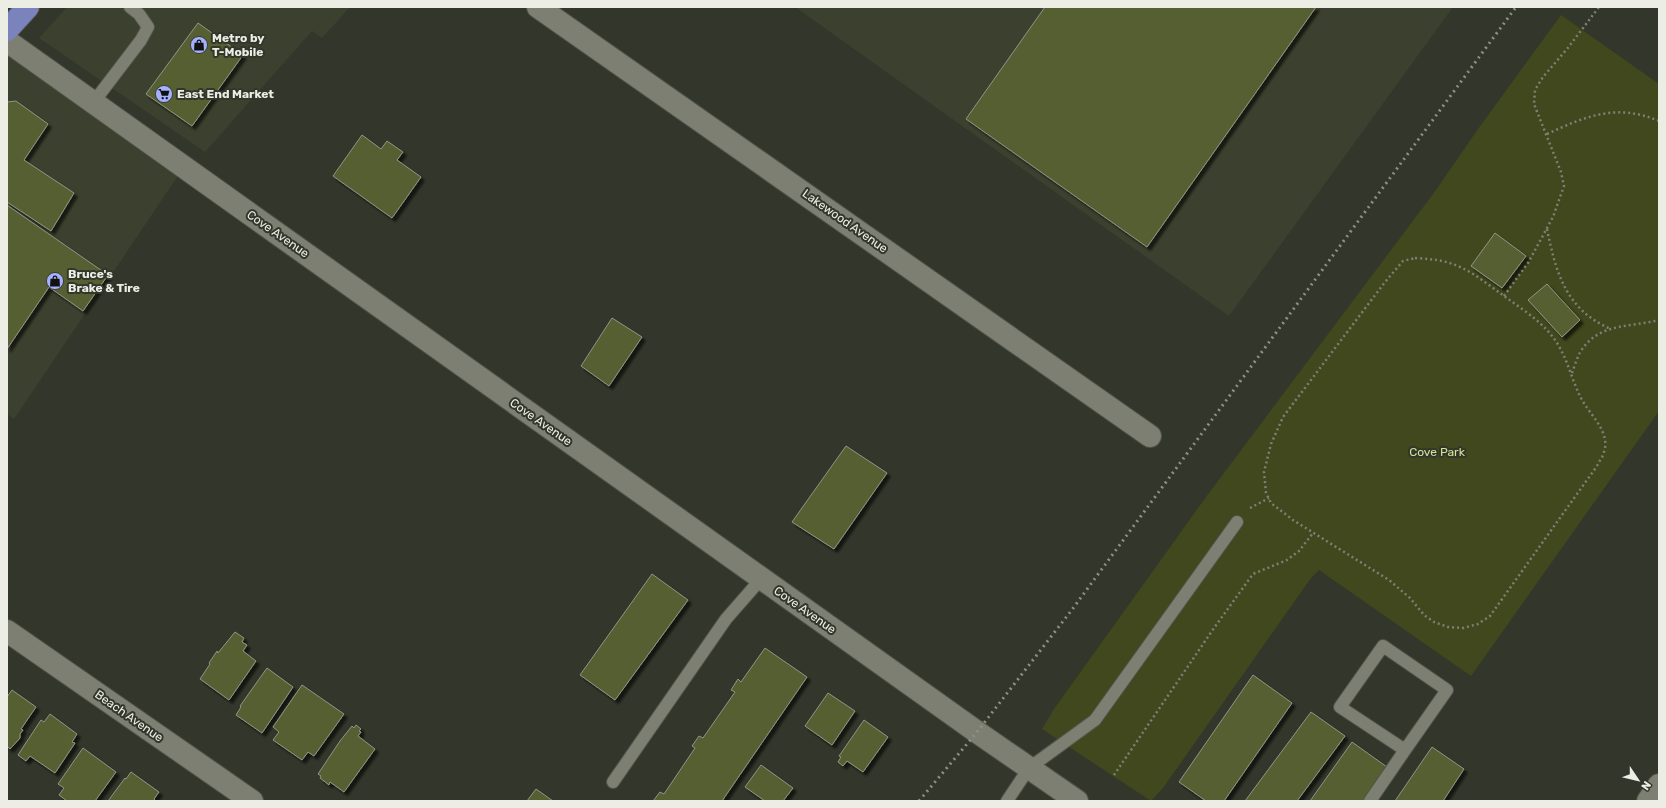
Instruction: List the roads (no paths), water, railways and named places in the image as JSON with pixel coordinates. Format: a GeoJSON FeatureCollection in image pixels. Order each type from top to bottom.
{"type":"FeatureCollection","features":[{"type":"Feature","properties":{"kind":"main road"},"geometry":{"type":"LineString","coordinates":[[7,30],[28,7]]}},
{"type":"Feature","properties":{"kind":"street","name":"Lakewood Avenue"},"geometry":{"type":"LineString","coordinates":[[538,7],[1150,436]]}},
{"type":"Feature","properties":{"kind":"street","name":"Cove Avenue"},"geometry":{"type":"LineString","coordinates":[[7,42],[761,579],[1077,801]]}},
{"type":"Feature","properties":{"kind":"street","name":"Beach Avenue"},"geometry":{"type":"LineString","coordinates":[[7,631],[252,801]]}},
{"type":"Feature","properties":{"kind":"street"},"geometry":{"type":"LineString","coordinates":[[1648,801],[1659,785]]}},
{"type":"Feature","properties":{"kind":"lane"},"geometry":{"type":"LineString","coordinates":[[93,103],[141,40],[148,27],[139,14],[130,7]]}},
{"type":"Feature","properties":{"kind":"lane"},"geometry":{"type":"LineString","coordinates":[[1007,801],[1029,768],[1095,720],[1237,522]]}},
{"type":"Feature","properties":{"kind":"lane"},"geometry":{"type":"LineString","coordinates":[[613,782],[726,619],[761,579]]}},
{"type":"Feature","properties":{"kind":"lane"},"geometry":{"type":"LineString","coordinates":[[1370,801],[1447,690],[1383,646],[1340,707],[1405,750]]}},
{"type":"Feature","properties":{"kind":"railway"},"geometry":{"type":"LineString","coordinates":[[919,801],[977,732],[1071,611],[1516,7]]}},
{"type":"Feature","properties":{"kind":"place","name":"Metro by T-Mobile"},"geometry":{"type":"Point","coordinates":[199,45]}},
{"type":"Feature","properties":{"kind":"place","name":"East End Market"},"geometry":{"type":"Point","coordinates":[164,94]}},
{"type":"Feature","properties":{"kind":"place","name":"Bruce's Brake & Tire"},"geometry":{"type":"Point","coordinates":[55,281]}},
{"type":"Feature","properties":{"kind":"park label","name":"Cove Park"},"geometry":{"type":"Point","coordinates":[1437,452]}}]}
